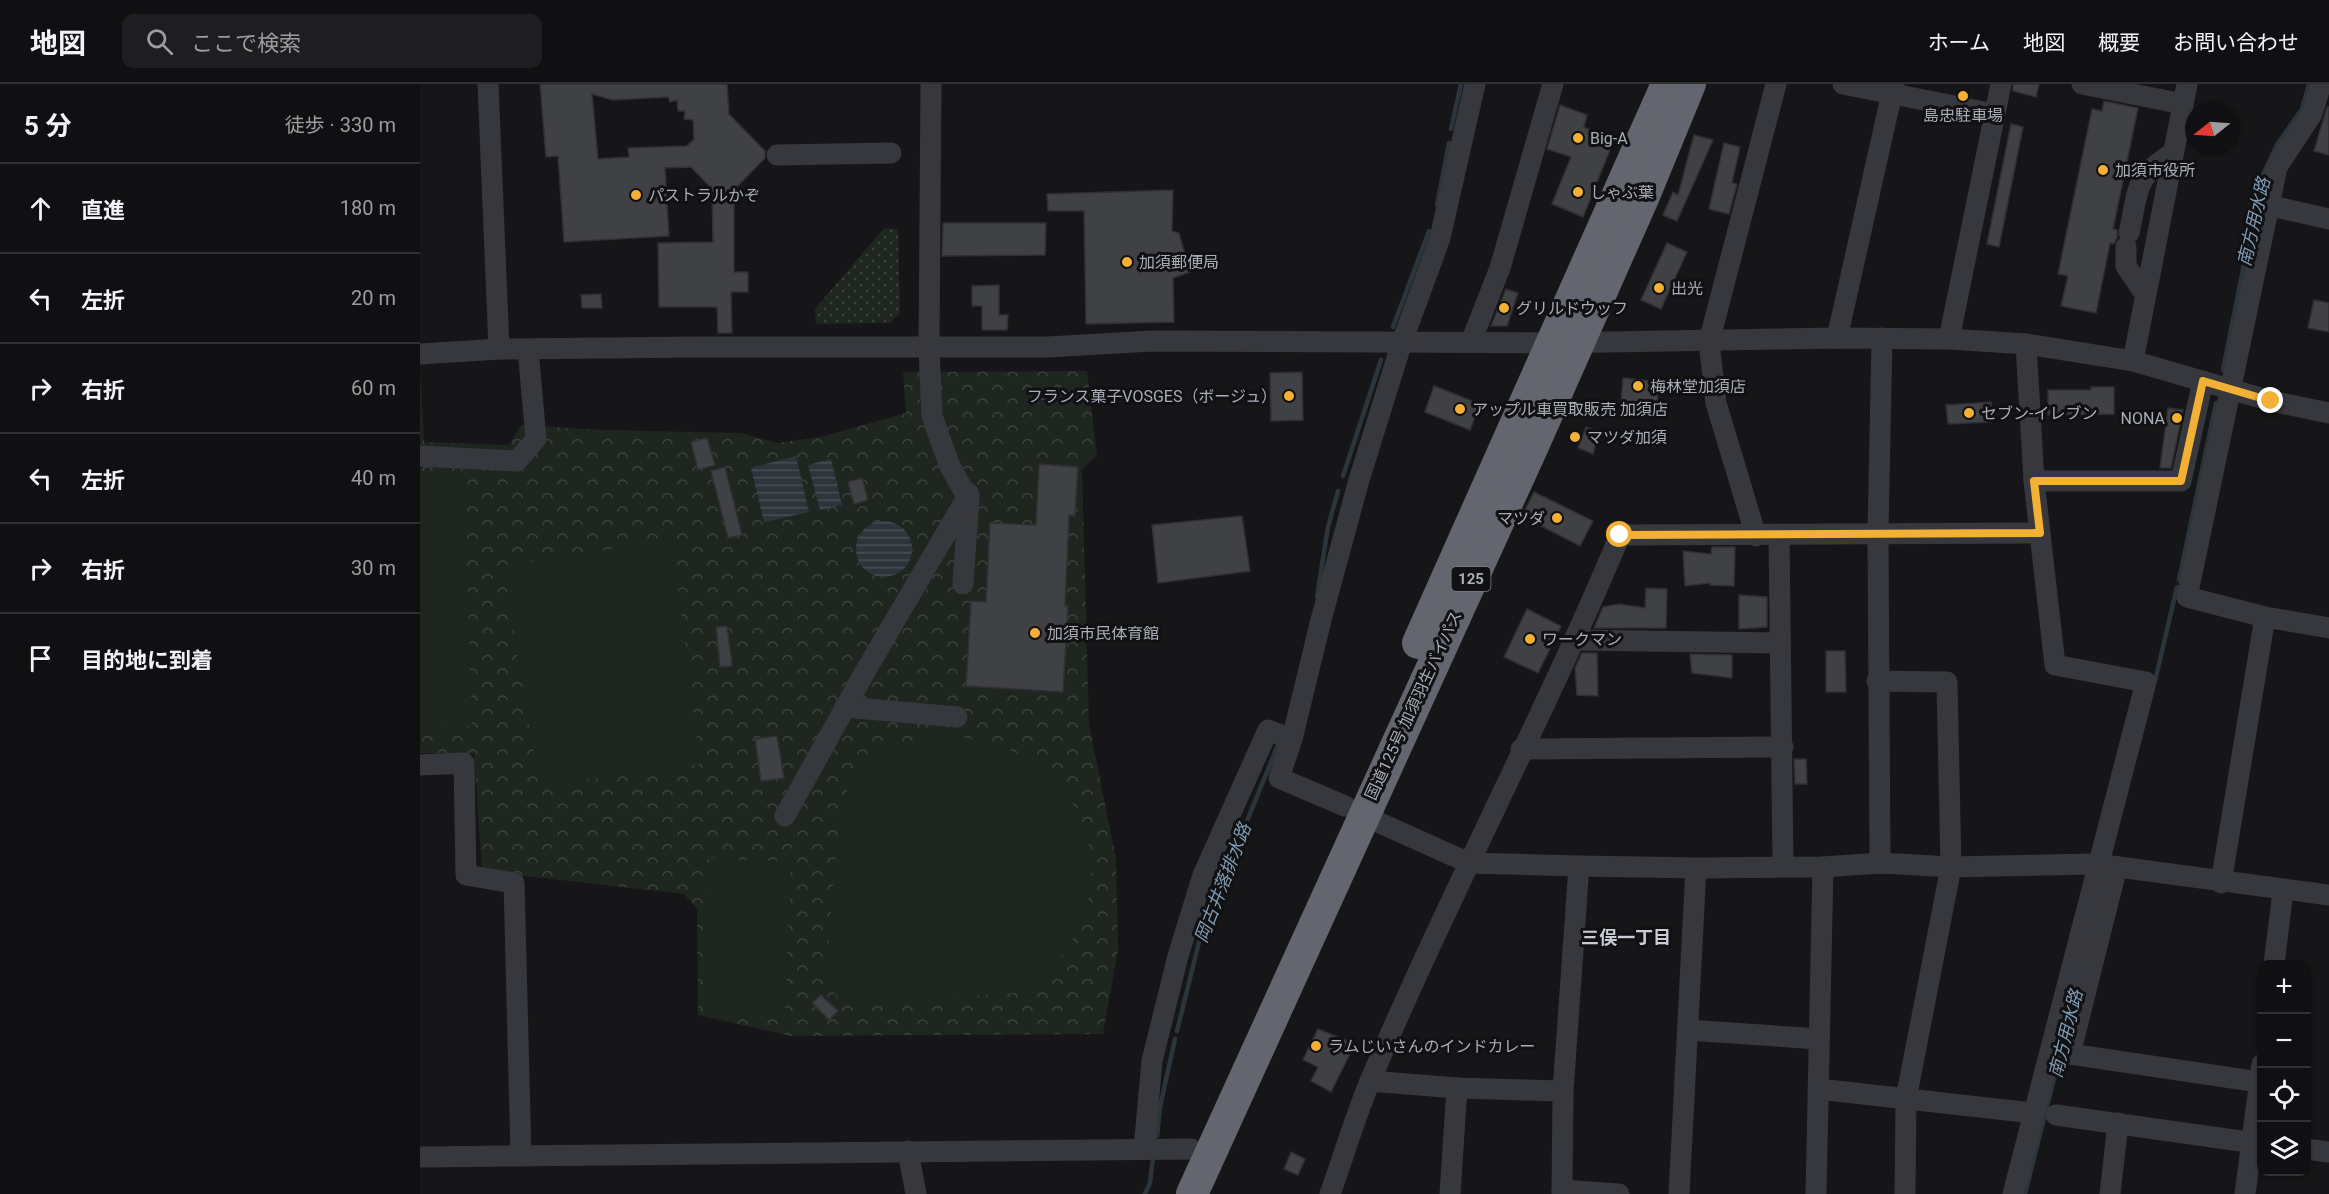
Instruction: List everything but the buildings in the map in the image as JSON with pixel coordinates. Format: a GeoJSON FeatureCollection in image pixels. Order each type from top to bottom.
{"type":"FeatureCollection","features":[{"type":"Feature","properties":{"kind":"highway","name":"国道125号 加須羽生バイパス"},"geometry":{"type":"LineString","coordinates":[[1192,1194],[1354,811],[1564,343],[1667,84]]}},
{"type":"Feature","properties":{"kind":"highway","name":"国道125号 加須羽生バイパス"},"geometry":{"type":"LineString","coordinates":[[1564,343],[1644,196],[1690,84]]}},
{"type":"Feature","properties":{"kind":"highway","name":"国道125号 加須羽生バイパス"},"geometry":{"type":"LineString","coordinates":[[1171,1194],[1354,811]]}},
{"type":"Feature","properties":{"kind":"street"},"geometry":{"type":"LineString","coordinates":[[488,84],[499,349]]}},
{"type":"Feature","properties":{"kind":"street"},"geometry":{"type":"LineString","coordinates":[[931,84],[929,348],[932,416],[948,464],[963,490],[969,494]]}},
{"type":"Feature","properties":{"kind":"street"},"geometry":{"type":"LineString","coordinates":[[1474,84],[1440,238],[1392,342],[1359,480],[1321,620],[1284,736],[1279,778],[1468,863],[1696,868],[1823,867],[1880,863],[1951,867],[2107,865],[2221,883],[2329,895]]}},
{"type":"Feature","properties":{"kind":"street"},"geometry":{"type":"LineString","coordinates":[[1471,342],[1500,268],[1553,84]]}},
{"type":"Feature","properties":{"kind":"street"},"geometry":{"type":"LineString","coordinates":[[1755,536],[1716,403],[1709,342],[1776,84]]}},
{"type":"Feature","properties":{"kind":"street"},"geometry":{"type":"LineString","coordinates":[[1843,84],[1894,88],[1994,114]]}},
{"type":"Feature","properties":{"kind":"street"},"geometry":{"type":"LineString","coordinates":[[1949,339],[2001,84]]}},
{"type":"Feature","properties":{"kind":"street"},"geometry":{"type":"LineString","coordinates":[[2082,84],[2183,90],[2133,361]]}},
{"type":"Feature","properties":{"kind":"street"},"geometry":{"type":"LineString","coordinates":[[2321,84],[2309,120],[2280,160],[2267,205],[2232,389],[2187,597],[2265,616],[2329,628]]}},
{"type":"Feature","properties":{"kind":"street"},"geometry":{"type":"LineString","coordinates":[[1837,338],[1894,88]]}},
{"type":"Feature","properties":{"kind":"street"},"geometry":{"type":"LineString","coordinates":[[777,155],[891,153]]}},
{"type":"Feature","properties":{"kind":"street"},"geometry":{"type":"LineString","coordinates":[[2145,294],[2126,266],[2128,240],[2141,179],[2150,168],[2173,153]]}},
{"type":"Feature","properties":{"kind":"street"},"geometry":{"type":"LineString","coordinates":[[2267,205],[2329,219]]}},
{"type":"Feature","properties":{"kind":"street"},"geometry":{"type":"LineString","coordinates":[[420,354],[499,349],[1047,347],[1153,341],[1564,343],[1837,338],[1949,339],[2026,344],[2133,361],[2271,401],[2329,413]]}},
{"type":"Feature","properties":{"kind":"street"},"geometry":{"type":"LineString","coordinates":[[1880,863],[1877,681],[1882,338]]}},
{"type":"Feature","properties":{"kind":"street"},"geometry":{"type":"LineString","coordinates":[[2026,344],[2034,481],[2055,666],[2145,682],[2070,1054],[2257,1073]]}},
{"type":"Feature","properties":{"kind":"street"},"geometry":{"type":"LineString","coordinates":[[420,456],[517,461],[536,439],[528,349]]}},
{"type":"Feature","properties":{"kind":"street"},"geometry":{"type":"LineString","coordinates":[[2034,481],[2181,481],[2203,381]]}},
{"type":"Feature","properties":{"kind":"street"},"geometry":{"type":"LineString","coordinates":[[963,584],[969,494]]}},
{"type":"Feature","properties":{"kind":"street"},"geometry":{"type":"LineString","coordinates":[[785,816],[845,707],[969,494]]}},
{"type":"Feature","properties":{"kind":"street"},"geometry":{"type":"LineString","coordinates":[[1330,1194],[1370,1081],[1521,749],[1576,640],[1620,535],[2040,533]]}},
{"type":"Feature","properties":{"kind":"street"},"geometry":{"type":"LineString","coordinates":[[1779,534],[1783,866]]}},
{"type":"Feature","properties":{"kind":"street"},"geometry":{"type":"LineString","coordinates":[[2221,883],[2265,616]]}},
{"type":"Feature","properties":{"kind":"street"},"geometry":{"type":"LineString","coordinates":[[1576,640],[1780,643]]}},
{"type":"Feature","properties":{"kind":"street"},"geometry":{"type":"LineString","coordinates":[[1877,681],[1947,682],[1951,867],[1906,1099],[1905,1194]]}},
{"type":"Feature","properties":{"kind":"street"},"geometry":{"type":"LineString","coordinates":[[845,707],[957,717]]}},
{"type":"Feature","properties":{"kind":"street"},"geometry":{"type":"LineString","coordinates":[[1151,1149],[1152,1061],[1178,956],[1203,874],[1268,730],[1284,736]]}},
{"type":"Feature","properties":{"kind":"street"},"geometry":{"type":"LineString","coordinates":[[1521,749],[1783,747]]}},
{"type":"Feature","properties":{"kind":"street"},"geometry":{"type":"LineString","coordinates":[[420,765],[464,763],[466,875],[514,883],[521,1155]]}},
{"type":"Feature","properties":{"kind":"street"},"geometry":{"type":"LineString","coordinates":[[2013,1194],[2033,1113],[2107,865]]}},
{"type":"Feature","properties":{"kind":"street"},"geometry":{"type":"LineString","coordinates":[[1579,866],[1563,1091],[1562,1192],[1619,1194]]}},
{"type":"Feature","properties":{"kind":"street"},"geometry":{"type":"LineString","coordinates":[[1816,1194],[1823,867]]}},
{"type":"Feature","properties":{"kind":"street"},"geometry":{"type":"LineString","coordinates":[[1679,1194],[1696,868]]}},
{"type":"Feature","properties":{"kind":"street"},"geometry":{"type":"LineString","coordinates":[[2274,960],[2283,891]]}},
{"type":"Feature","properties":{"kind":"street"},"geometry":{"type":"LineString","coordinates":[[1688,1030],[1819,1039]]}},
{"type":"Feature","properties":{"kind":"street"},"geometry":{"type":"LineString","coordinates":[[1370,1081],[1457,1088],[1563,1091]]}},
{"type":"Feature","properties":{"kind":"street"},"geometry":{"type":"LineString","coordinates":[[1450,1194],[1457,1088]]}},
{"type":"Feature","properties":{"kind":"street"},"geometry":{"type":"LineString","coordinates":[[1818,1089],[2033,1113]]}},
{"type":"Feature","properties":{"kind":"street"},"geometry":{"type":"LineString","coordinates":[[2056,1115],[2257,1143],[2245,1194]]}},
{"type":"Feature","properties":{"kind":"street"},"geometry":{"type":"LineString","coordinates":[[2110,1194],[2118,1124]]}},
{"type":"Feature","properties":{"kind":"street"},"geometry":{"type":"LineString","coordinates":[[420,1157],[1191,1149]]}},
{"type":"Feature","properties":{"kind":"street"},"geometry":{"type":"LineString","coordinates":[[2311,1150],[2329,1152]]}},
{"type":"Feature","properties":{"kind":"street"},"geometry":{"type":"LineString","coordinates":[[908,1151],[916,1194]]}},
{"type":"Feature","properties":{"kind":"green space"},"geometry":{"type":"Polygon","coordinates":[[[884,228],[898,229],[900,313],[890,323],[816,324],[815,309],[884,228]]]}},
{"type":"Feature","properties":{"kind":"green space"},"geometry":{"type":"Polygon","coordinates":[[[420,371],[424,442],[509,445],[521,425],[599,430],[740,433],[778,443],[825,436],[906,413],[903,372],[1087,371],[1097,456],[1082,469],[1089,724],[1116,859],[1118,950],[1103,1034],[791,1036],[698,1015],[697,909],[684,894],[482,871],[474,754],[420,753],[420,371]]]}},
{"type":"Feature","properties":{"kind":"green space"},"geometry":{"type":"Polygon","coordinates":[[[464,476],[472,726],[420,728],[420,478],[464,476]]]}},
{"type":"Feature","properties":{"kind":"green space"},"geometry":{"type":"Polygon","coordinates":[[[672,541],[700,764],[539,786],[503,565],[672,541]]]}},
{"type":"Feature","properties":{"kind":"green space"},"geometry":{"type":"Polygon","coordinates":[[[928,736],[982,741],[1027,759],[1061,787],[1082,824],[1091,865],[1086,909],[1065,952],[1027,992],[847,1005],[826,986],[837,845],[847,793],[853,778],[868,762],[897,746],[928,736]]]}},
{"type":"Feature","properties":{"kind":"green space"},"geometry":{"type":"Polygon","coordinates":[[[709,858],[791,862],[785,1014],[703,1011],[709,858]]]}},
{"type":"Feature","properties":{"kind":"shaded area"},"geometry":{"type":"Polygon","coordinates":[[[796,456],[809,512],[764,522],[751,468],[796,456]]]}},
{"type":"Feature","properties":{"kind":"shaded area"},"geometry":{"type":"Polygon","coordinates":[[[831,459],[842,505],[820,510],[808,465],[831,459]]]}},
{"type":"Feature","properties":{"kind":"shaded area"},"geometry":{"type":"Polygon","coordinates":[[[879,521],[889,521],[904,529],[910,538],[912,549],[910,560],[904,569],[889,577],[879,577],[868,572],[861,565],[856,554],[856,544],[861,533],[868,526],[879,521]]]}},
{"type":"Feature","properties":{"kind":"waterway","name":"岡古井落排水路"},"geometry":{"type":"LineString","coordinates":[[1451,129],[1461,84]]}},
{"type":"Feature","properties":{"kind":"waterway","name":"南方用水路"},"geometry":{"type":"LineString","coordinates":[[2223,370],[2261,179],[2277,145],[2302,109],[2309,84]]}},
{"type":"Feature","properties":{"kind":"waterway","name":"岡古井落排水路"},"geometry":{"type":"LineString","coordinates":[[1437,205],[1449,143]]}},
{"type":"Feature","properties":{"kind":"waterway","name":"岡古井落排水路"},"geometry":{"type":"LineString","coordinates":[[1393,327],[1429,231]]}},
{"type":"Feature","properties":{"kind":"waterway","name":"岡古井落排水路"},"geometry":{"type":"LineString","coordinates":[[1343,476],[1381,360]]}},
{"type":"Feature","properties":{"kind":"waterway","name":"南方用水路"},"geometry":{"type":"LineString","coordinates":[[2179,580],[2216,403]]}},
{"type":"Feature","properties":{"kind":"waterway","name":"岡古井落排水路"},"geometry":{"type":"LineString","coordinates":[[1317,596],[1328,527],[1338,491]]}},
{"type":"Feature","properties":{"kind":"waterway","name":"南方用水路"},"geometry":{"type":"LineString","coordinates":[[2155,681],[2177,587]]}},
{"type":"Feature","properties":{"kind":"waterway","name":"岡古井落排水路"},"geometry":{"type":"LineString","coordinates":[[1177,1031],[1201,934],[1280,740]]}},
{"type":"Feature","properties":{"kind":"waterway","name":"岡古井落排水路"},"geometry":{"type":"LineString","coordinates":[[1157,1136],[1160,1107],[1175,1039]]}},
{"type":"Feature","properties":{"kind":"waterway","name":"南方用水路"},"geometry":{"type":"LineString","coordinates":[[2025,1194],[2061,1051]]}},
{"type":"Feature","properties":{"kind":"waterway","name":"岡古井落排水路"},"geometry":{"type":"LineString","coordinates":[[1145,1194],[1150,1183],[1153,1157]]}},
{"type":"Feature","properties":{"kind":"place","name":"島忠駐車場"},"geometry":{"type":"Point","coordinates":[1963,96]}},
{"type":"Feature","properties":{"kind":"place","name":"Big-A"},"geometry":{"type":"Point","coordinates":[1578,138]}},
{"type":"Feature","properties":{"kind":"place","name":"加須市役所"},"geometry":{"type":"Point","coordinates":[2103,170]}},
{"type":"Feature","properties":{"kind":"place","name":"しゃぶ葉"},"geometry":{"type":"Point","coordinates":[1578,192]}},
{"type":"Feature","properties":{"kind":"place","name":"パストラルかぞ"},"geometry":{"type":"Point","coordinates":[636,195]}},
{"type":"Feature","properties":{"kind":"place","name":"加須郵便局"},"geometry":{"type":"Point","coordinates":[1127,262]}},
{"type":"Feature","properties":{"kind":"place","name":"出光"},"geometry":{"type":"Point","coordinates":[1659,288]}},
{"type":"Feature","properties":{"kind":"place","name":"グリルドウッフ"},"geometry":{"type":"Point","coordinates":[1504,308]}},
{"type":"Feature","properties":{"kind":"place","name":"梅林堂加須店"},"geometry":{"type":"Point","coordinates":[1638,386]}},
{"type":"Feature","properties":{"kind":"place","name":"フランス菓子VOSGES（ボージュ）"},"geometry":{"type":"Point","coordinates":[1289,396]}},
{"type":"Feature","properties":{"kind":"place","name":"アップル車買取販売 加須店"},"geometry":{"type":"Point","coordinates":[1460,409]}},
{"type":"Feature","properties":{"kind":"place","name":"セブン-イレブン"},"geometry":{"type":"Point","coordinates":[1969,413]}},
{"type":"Feature","properties":{"kind":"place","name":"NONA"},"geometry":{"type":"Point","coordinates":[2177,418]}},
{"type":"Feature","properties":{"kind":"place","name":"マツダ加須"},"geometry":{"type":"Point","coordinates":[1575,437]}},
{"type":"Feature","properties":{"kind":"place","name":"マツダ"},"geometry":{"type":"Point","coordinates":[1557,518]}},
{"type":"Feature","properties":{"kind":"place","name":"加須市民体育館"},"geometry":{"type":"Point","coordinates":[1035,633]}},
{"type":"Feature","properties":{"kind":"place","name":"ワークマン"},"geometry":{"type":"Point","coordinates":[1530,639]}},
{"type":"Feature","properties":{"kind":"place","name":"ラムじいさんのインドカレー"},"geometry":{"type":"Point","coordinates":[1316,1046]}},
{"type":"Feature","properties":{"kind":"district","name":"三俣一丁目"},"geometry":{"type":"Point","coordinates":[1626,938]}},
{"type":"Feature","properties":{"kind":"route"},"geometry":{"type":"LineString","coordinates":[[1620,535],[2040,533],[2034,481],[2181,481],[2203,381],[2271,401]]}}]}
